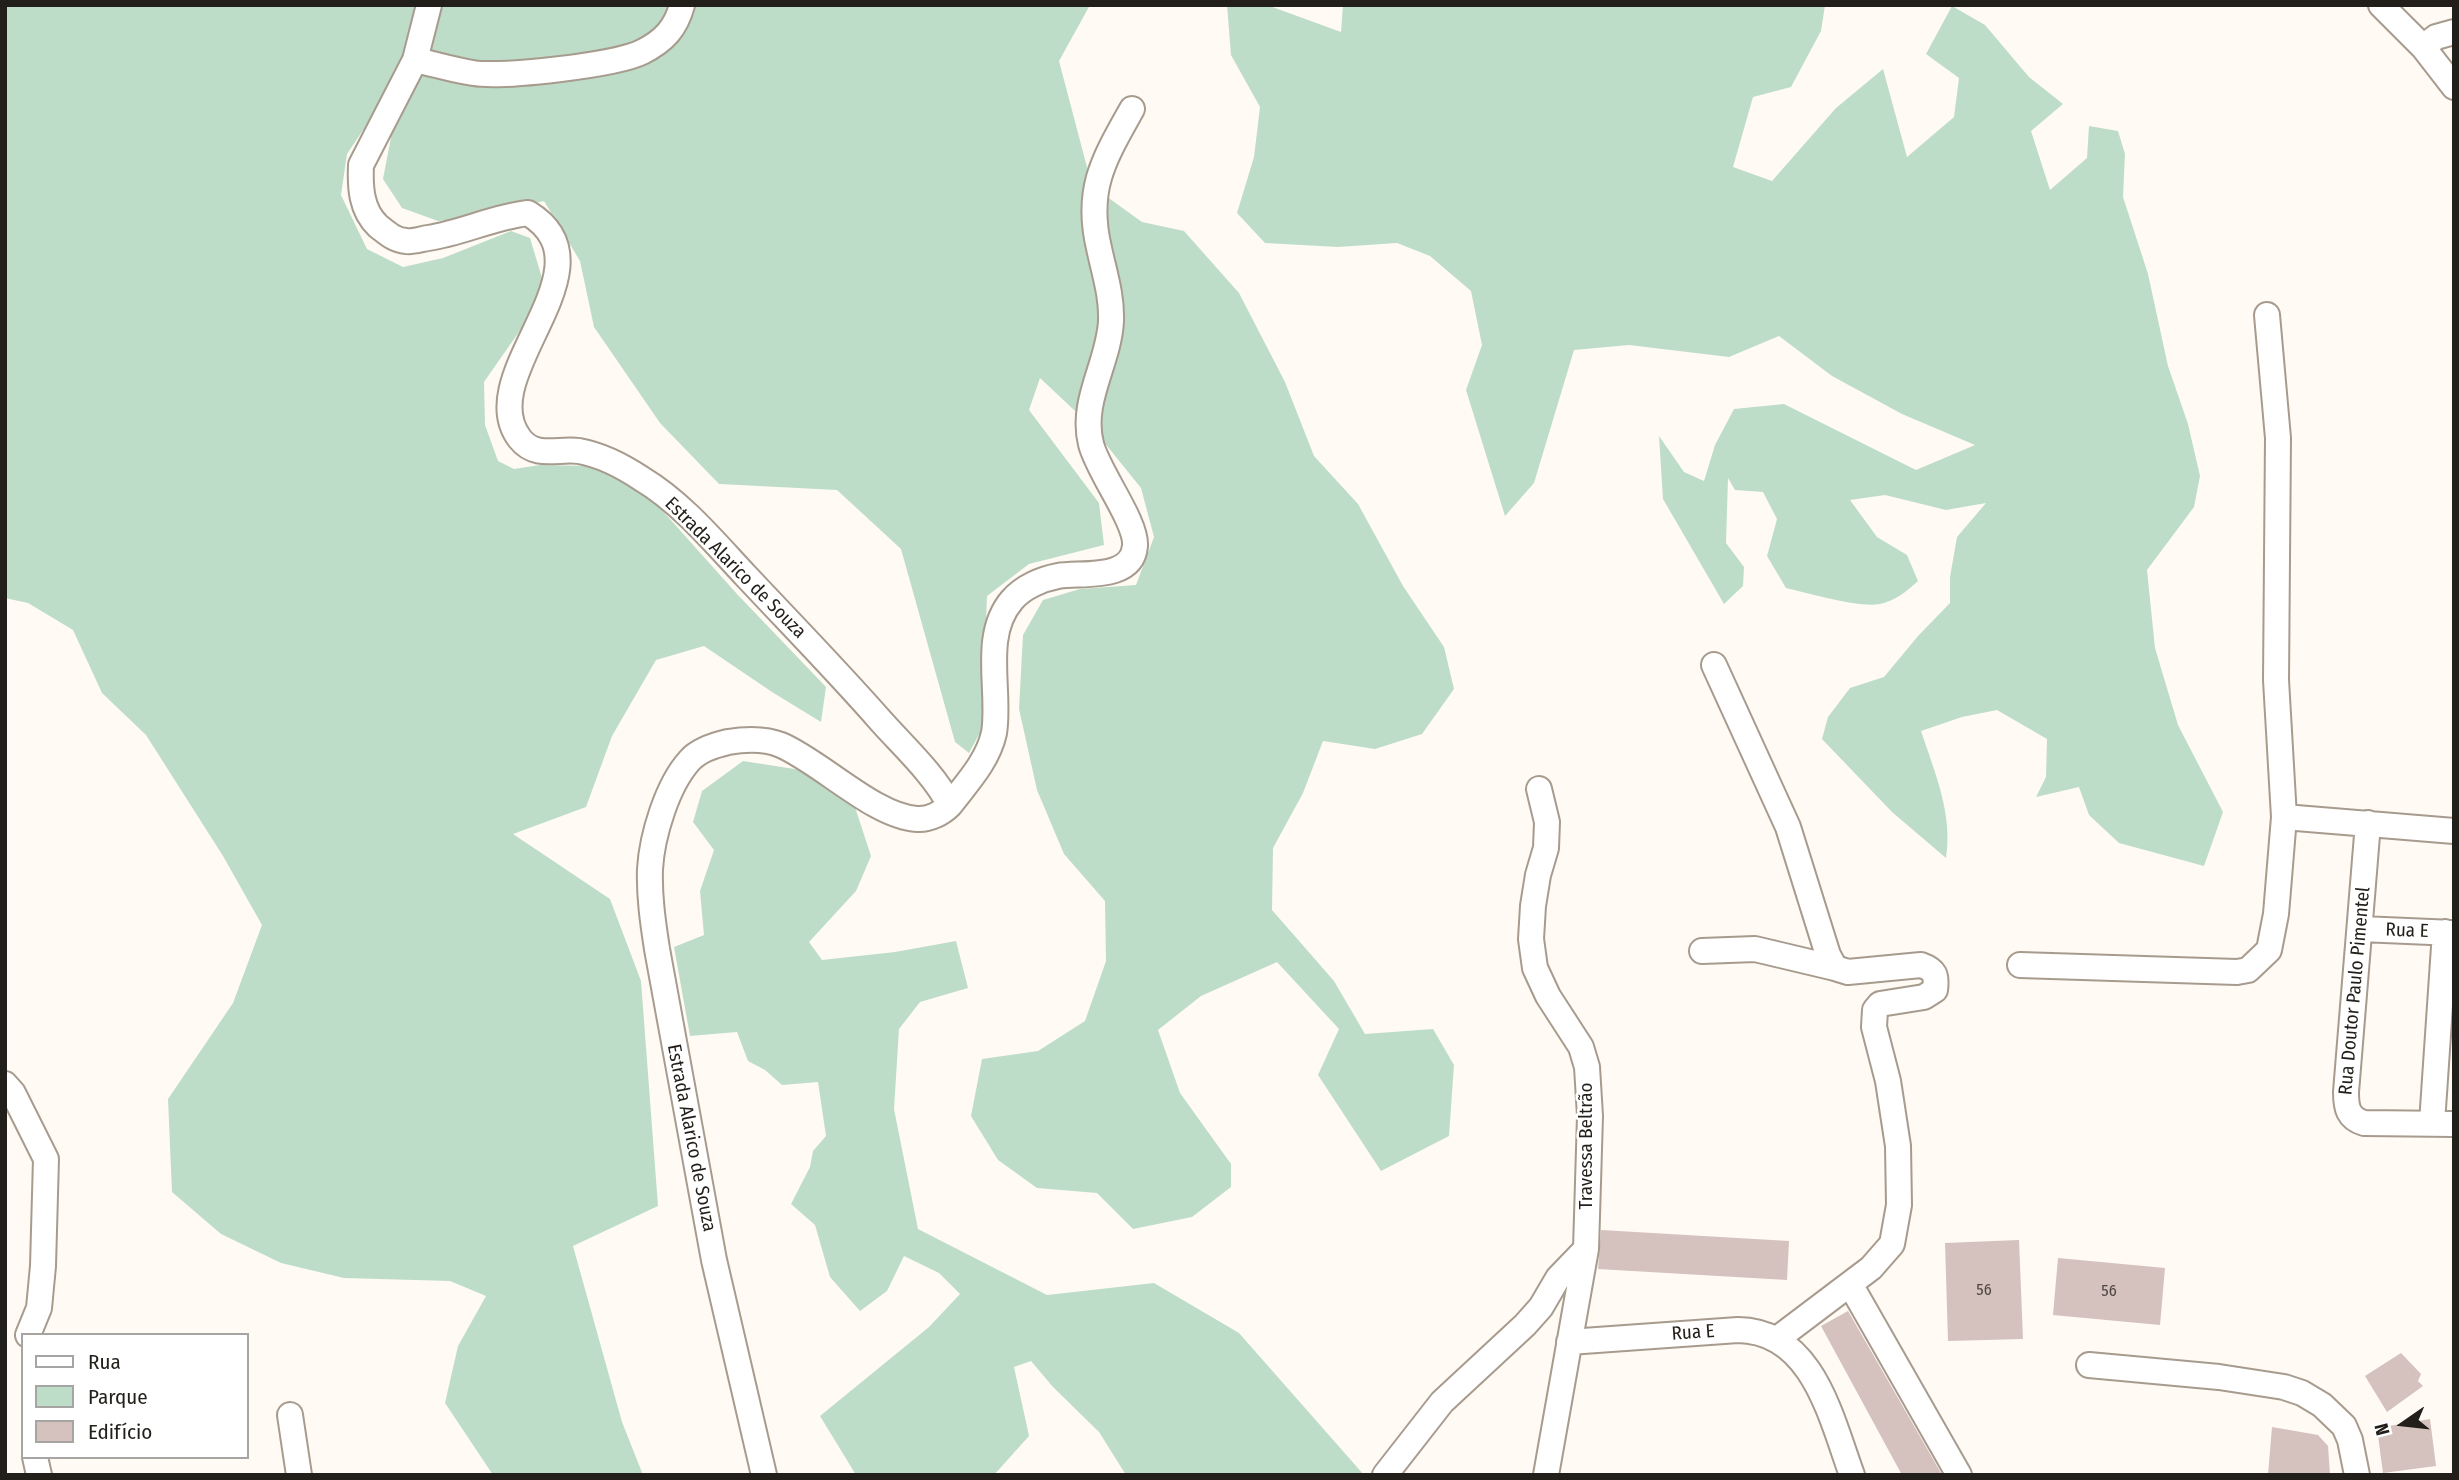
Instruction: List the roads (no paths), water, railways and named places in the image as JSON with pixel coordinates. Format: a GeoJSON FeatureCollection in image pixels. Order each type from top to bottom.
{"type":"FeatureCollection","features":[{"type":"Feature","properties":{"kind":"street","name":"Estrada Alarico de Souza"},"geometry":{"type":"LineString","coordinates":[[429,5],[415,60],[361,165],[360,183],[364,204],[372,220],[390,237],[407,242],[444,235],[507,215],[528,213],[548,230],[556,251],[555,278],[548,304],[510,389],[509,413],[520,439],[530,449],[540,452],[578,451],[601,458],[643,479],[669,500],[712,540],[843,678],[934,780],[950,805]]}},
{"type":"Feature","properties":{"kind":"street"},"geometry":{"type":"LineString","coordinates":[[415,60],[475,74],[521,73],[618,60],[642,52],[662,39],[678,24],[682,5]]}},
{"type":"Feature","properties":{"kind":"street"},"geometry":{"type":"LineString","coordinates":[[2381,5],[2423,47],[2454,88]]}},
{"type":"Feature","properties":{"kind":"street"},"geometry":{"type":"LineString","coordinates":[[2423,47],[2436,37],[2454,32]]}},
{"type":"Feature","properties":{"kind":"street","name":"Estrada Alarico de Souza"},"geometry":{"type":"LineString","coordinates":[[764,1475],[714,1260],[657,949],[650,868],[660,819],[674,783],[691,758],[713,746],[748,738],[780,745],[873,803],[901,816],[918,820],[941,813],[983,760],[993,734],[996,635],[1002,613],[1014,598],[1032,584],[1059,576],[1093,575],[1115,570],[1126,563],[1135,547],[1133,532],[1091,446],[1088,410],[1111,323],[1111,296],[1093,220],[1095,194],[1103,160],[1132,109]]}},
{"type":"Feature","properties":{"kind":"street"},"geometry":{"type":"LineString","coordinates":[[2020,965],[2237,972],[2248,970],[2269,950],[2276,914],[2284,817],[2276,680],[2278,438],[2267,315]]}},
{"type":"Feature","properties":{"kind":"street"},"geometry":{"type":"LineString","coordinates":[[1714,665],[1788,827],[1828,955],[1835,968]]}},
{"type":"Feature","properties":{"kind":"street","name":"Travessa Beltrão"},"geometry":{"type":"LineString","coordinates":[[1539,789],[1547,822],[1546,848],[1538,875],[1531,939],[1535,968],[1548,996],[1581,1047],[1587,1067],[1590,1116],[1586,1249],[1546,1475]]}},
{"type":"Feature","properties":{"kind":"street"},"geometry":{"type":"LineString","coordinates":[[2284,817],[2454,831]]}},
{"type":"Feature","properties":{"kind":"street","name":"Rua Doutor Paulo Pimentel"},"geometry":{"type":"LineString","coordinates":[[2368,823],[2346,1104],[2355,1121],[2364,1124],[2443,1124]]}},
{"type":"Feature","properties":{"kind":"street","name":"Rua E"},"geometry":{"type":"LineString","coordinates":[[2361,929],[2449,933]]}},
{"type":"Feature","properties":{"kind":"street"},"geometry":{"type":"LineString","coordinates":[[2443,1124],[2449,933]]}},
{"type":"Feature","properties":{"kind":"street"},"geometry":{"type":"LineString","coordinates":[[1702,951],[1755,949],[1848,972],[1921,965],[1932,969],[1937,977],[1935,990],[1924,997],[1880,1004],[1875,1010],[1874,1027],[1888,1081],[1898,1146],[1899,1205],[1892,1244],[1871,1268],[1777,1339]]}},
{"type":"Feature","properties":{"kind":"street"},"geometry":{"type":"LineString","coordinates":[[8,1089],[46,1159],[39,1308],[29,1333]]}},
{"type":"Feature","properties":{"kind":"street"},"geometry":{"type":"LineString","coordinates":[[1385,1475],[1442,1402],[1525,1325],[1541,1307],[1558,1278],[1586,1249]]}},
{"type":"Feature","properties":{"kind":"street"},"geometry":{"type":"LineString","coordinates":[[1850,1284],[1959,1475]]}},
{"type":"Feature","properties":{"kind":"street","name":"Rua E"},"geometry":{"type":"LineString","coordinates":[[1569,1342],[1738,1330],[1764,1332],[1796,1354],[1805,1365],[1823,1397],[1852,1475]]}},
{"type":"Feature","properties":{"kind":"street"},"geometry":{"type":"LineString","coordinates":[[2089,1365],[2219,1377],[2284,1387],[2302,1393],[2322,1405],[2344,1426],[2350,1440],[2357,1475]]}},
{"type":"Feature","properties":{"kind":"street"},"geometry":{"type":"LineString","coordinates":[[290,1415],[299,1475]]}}]}
